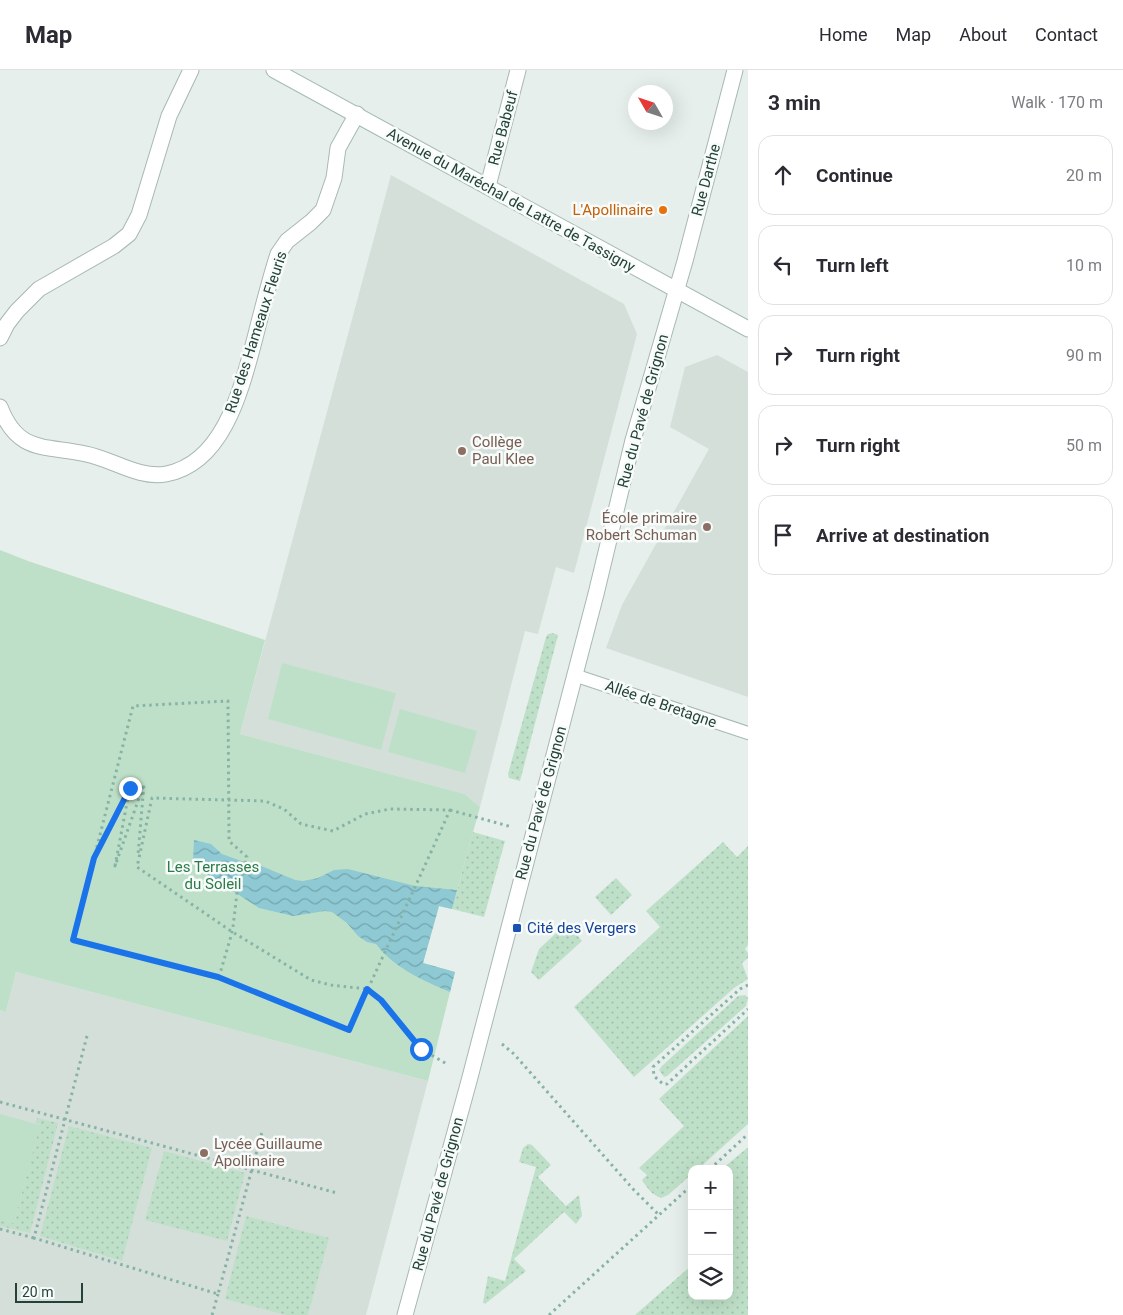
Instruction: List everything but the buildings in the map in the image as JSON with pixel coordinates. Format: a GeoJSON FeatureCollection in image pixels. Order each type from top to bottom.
{"type":"FeatureCollection","features":[{"type":"Feature","properties":{"kind":"street"},"geometry":{"type":"LineString","coordinates":[[0,338],[7,324],[28,299],[114,246],[129,234],[135,225],[163,130],[191,70]]}},
{"type":"Feature","properties":{"kind":"street","name":"Avenue du Maréchal de Lattre de Tassigny"},"geometry":{"type":"LineString","coordinates":[[274,70],[748,329]]}},
{"type":"Feature","properties":{"kind":"street","name":"Rue Babeuf"},"geometry":{"type":"LineString","coordinates":[[488,186],[518,70]]}},
{"type":"Feature","properties":{"kind":"street","name":"Rue Darthe"},"geometry":{"type":"LineString","coordinates":[[676,290],[735,70]]}},
{"type":"Feature","properties":{"kind":"street","name":"Rue des Hameaux Fleuris"},"geometry":{"type":"LineString","coordinates":[[1,413],[22,441],[32,445],[88,454],[142,472],[166,474],[184,467],[204,454],[216,439],[233,410],[278,254],[287,241],[323,210],[334,178],[338,148],[357,114]]}},
{"type":"Feature","properties":{"kind":"street","name":"Rue du Pavé de Grignon"},"geometry":{"type":"LineString","coordinates":[[405,1315],[469,1081],[608,546],[633,440],[676,290]]}},
{"type":"Feature","properties":{"kind":"lane","name":"Allée de Bretagne"},"geometry":{"type":"LineString","coordinates":[[574,675],[748,733]]}},
{"type":"Feature","properties":{"kind":"path"},"geometry":{"type":"LineString","coordinates":[[218,977],[231,936],[237,893],[246,857],[229,841],[228,701],[134,706],[73,940],[218,977],[349,1030],[450,810]]}},
{"type":"Feature","properties":{"kind":"path"},"geometry":{"type":"LineString","coordinates":[[94,858],[130,788],[115,866],[144,784],[137,867]]}},
{"type":"Feature","properties":{"kind":"path"},"geometry":{"type":"LineString","coordinates":[[137,867],[152,798],[265,801],[284,809],[301,824],[333,832],[365,814],[390,809],[450,810],[512,827]]}},
{"type":"Feature","properties":{"kind":"path"},"geometry":{"type":"LineString","coordinates":[[137,867],[231,931],[311,980],[331,985],[367,989],[381,1000],[421,1049],[447,1064]]}},
{"type":"Feature","properties":{"kind":"path"},"geometry":{"type":"LineString","coordinates":[[748,985],[740,989],[653,1067],[654,1076],[663,1084],[667,1084],[748,1009]]}},
{"type":"Feature","properties":{"kind":"path"},"geometry":{"type":"LineString","coordinates":[[34,1238],[87,1036]]}},
{"type":"Feature","properties":{"kind":"path"},"geometry":{"type":"LineString","coordinates":[[502,1044],[514,1054],[659,1215]]}},
{"type":"Feature","properties":{"kind":"path"},"geometry":{"type":"LineString","coordinates":[[0,1102],[337,1193]]}},
{"type":"Feature","properties":{"kind":"path"},"geometry":{"type":"LineString","coordinates":[[212,1315],[262,1132]]}},
{"type":"Feature","properties":{"kind":"path"},"geometry":{"type":"LineString","coordinates":[[714,1165],[748,1134]]}},
{"type":"Feature","properties":{"kind":"path"},"geometry":{"type":"LineString","coordinates":[[549,1315],[688,1189]]}},
{"type":"Feature","properties":{"kind":"path"},"geometry":{"type":"LineString","coordinates":[[0,1229],[218,1294]]}},
{"type":"Feature","properties":{"kind":"shaded area","name":"Collège Paul Klee"},"geometry":{"type":"Polygon","coordinates":[[[391,175],[624,304],[637,334],[574,573],[556,567],[538,634],[525,631],[480,807],[465,794],[240,734],[391,175]]]}},
{"type":"Feature","properties":{"kind":"shaded area","name":"École primaire Robert Schuman"},"geometry":{"type":"Polygon","coordinates":[[[717,355],[748,372],[748,697],[606,648],[622,605],[709,449],[670,427],[685,367],[717,355]]]}},
{"type":"Feature","properties":{"kind":"shaded area","name":"Lycée Guillaume Apollinaire"},"geometry":{"type":"Polygon","coordinates":[[[16,972],[428,1081],[366,1315],[0,1315],[0,1010],[6,1012],[16,972]]]}},
{"type":"Feature","properties":{"kind":"green space","name":"Les Terrasses du Soleil"},"geometry":{"type":"Polygon","coordinates":[[[0,550],[265,640],[240,734],[465,794],[480,807],[452,909],[439,906],[423,963],[455,972],[428,1081],[16,972],[6,1012],[0,1010],[0,550]]]}},
{"type":"Feature","properties":{"kind":"green space"},"geometry":{"type":"Polygon","coordinates":[[[548,634],[558,635],[520,781],[509,778],[508,774],[546,637],[548,634]]]}},
{"type":"Feature","properties":{"kind":"green space"},"geometry":{"type":"Polygon","coordinates":[[[282,663],[396,693],[381,750],[268,719],[282,663]]]}},
{"type":"Feature","properties":{"kind":"green space"},"geometry":{"type":"Polygon","coordinates":[[[400,709],[477,731],[465,773],[388,752],[400,709]]]}},
{"type":"Feature","properties":{"kind":"green space"},"geometry":{"type":"Polygon","coordinates":[[[473,832],[505,841],[484,917],[452,909],[473,832]]]}},
{"type":"Feature","properties":{"kind":"green space"},"geometry":{"type":"Polygon","coordinates":[[[723,842],[737,857],[748,846],[748,945],[745,949],[748,953],[748,958],[742,963],[748,979],[734,988],[634,1077],[574,1007],[660,927],[646,911],[723,842]]]}},
{"type":"Feature","properties":{"kind":"green space"},"geometry":{"type":"Polygon","coordinates":[[[616,878],[632,895],[611,915],[595,897],[616,878]]]}},
{"type":"Feature","properties":{"kind":"green space"},"geometry":{"type":"Polygon","coordinates":[[[567,923],[582,941],[539,980],[531,972],[539,949],[567,923]]]}},
{"type":"Feature","properties":{"kind":"green space"},"geometry":{"type":"Polygon","coordinates":[[[745,995],[748,998],[746,1006],[664,1077],[659,1070],[662,1066],[738,996],[745,995]]]}},
{"type":"Feature","properties":{"kind":"green space"},"geometry":{"type":"Polygon","coordinates":[[[748,1016],[748,1124],[702,1165],[688,1165],[688,1178],[668,1195],[661,1198],[650,1191],[642,1180],[647,1175],[639,1168],[684,1126],[659,1099],[748,1016]]]}},
{"type":"Feature","properties":{"kind":"green space"},"geometry":{"type":"Polygon","coordinates":[[[0,1114],[40,1125],[14,1223],[0,1220],[0,1114]]]}},
{"type":"Feature","properties":{"kind":"green space"},"geometry":{"type":"Polygon","coordinates":[[[37,1118],[58,1123],[30,1233],[0,1226],[0,1220],[14,1223],[40,1124],[35,1123],[37,1118]]]}},
{"type":"Feature","properties":{"kind":"green space"},"geometry":{"type":"Polygon","coordinates":[[[69,1126],[152,1148],[122,1261],[40,1236],[69,1126]]]}},
{"type":"Feature","properties":{"kind":"green space"},"geometry":{"type":"Polygon","coordinates":[[[528,1144],[532,1145],[551,1165],[538,1177],[566,1206],[579,1195],[582,1216],[576,1224],[564,1212],[514,1259],[526,1271],[485,1304],[483,1302],[488,1276],[505,1281],[536,1167],[519,1162],[523,1148],[528,1144]]]}},
{"type":"Feature","properties":{"kind":"green space"},"geometry":{"type":"Polygon","coordinates":[[[748,1148],[748,1315],[635,1315],[688,1269],[688,1300],[733,1300],[733,1165],[727,1165],[748,1148]]]}},
{"type":"Feature","properties":{"kind":"green space"},"geometry":{"type":"Polygon","coordinates":[[[164,1151],[245,1173],[227,1241],[145,1220],[164,1151]]]}},
{"type":"Feature","properties":{"kind":"green space"},"geometry":{"type":"Polygon","coordinates":[[[246,1216],[329,1238],[308,1315],[286,1315],[225,1299],[246,1216]]]}},
{"type":"Feature","properties":{"kind":"water"},"geometry":{"type":"Polygon","coordinates":[[[194,840],[211,844],[222,854],[259,865],[295,880],[303,881],[318,878],[334,870],[348,869],[415,886],[457,890],[452,909],[439,906],[423,963],[455,972],[450,992],[400,967],[376,944],[367,942],[358,936],[347,923],[332,912],[325,911],[293,916],[259,908],[202,871],[193,860],[194,840]]]}},
{"type":"Feature","properties":{"kind":"place","name":"L'Apollinaire"},"geometry":{"type":"Point","coordinates":[663,210]}},
{"type":"Feature","properties":{"kind":"place","name":"Collège Paul Klee"},"geometry":{"type":"Point","coordinates":[462,451]}},
{"type":"Feature","properties":{"kind":"place","name":"École primaire Robert Schuman"},"geometry":{"type":"Point","coordinates":[707,527]}},
{"type":"Feature","properties":{"kind":"place","name":"Cité des Vergers"},"geometry":{"type":"Point","coordinates":[517,928]}},
{"type":"Feature","properties":{"kind":"place","name":"Lycée Guillaume Apollinaire"},"geometry":{"type":"Point","coordinates":[204,1153]}},
{"type":"Feature","properties":{"kind":"route"},"geometry":{"type":"LineString","coordinates":[[130,788],[94,858],[73,940],[218,977],[349,1030],[367,989],[381,1000],[421,1049]]}}]}
